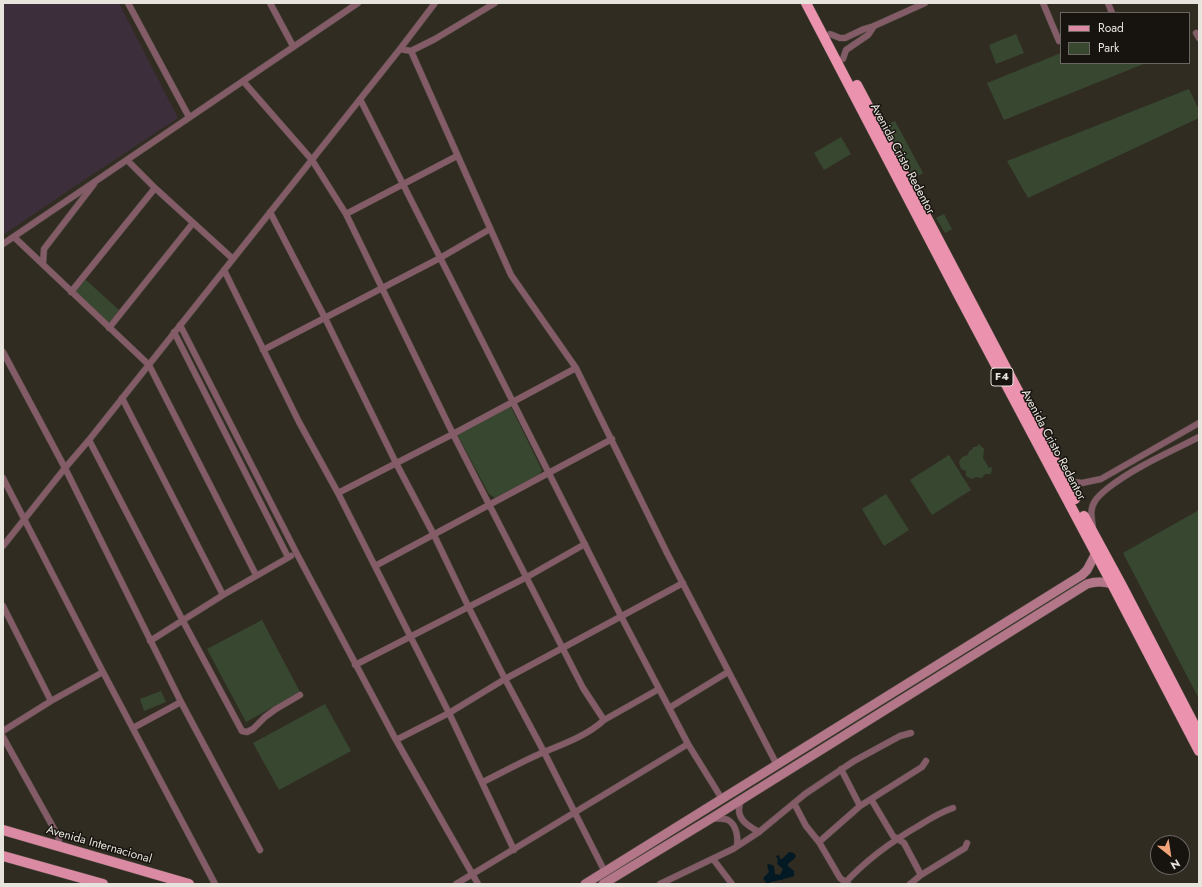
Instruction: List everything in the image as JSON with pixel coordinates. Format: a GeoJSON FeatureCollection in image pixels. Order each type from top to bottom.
{"type":"FeatureCollection","features":[{"type":"Feature","properties":{"kind":"highway","name":"Avenida Cristo Redentor"},"geometry":{"type":"LineString","coordinates":[[806,3],[1199,751]]}},
{"type":"Feature","properties":{"kind":"highway","name":"Avenida Cristo Redentor"},"geometry":{"type":"LineString","coordinates":[[814,3],[842,59],[1199,734]]}},
{"type":"Feature","properties":{"kind":"main road"},"geometry":{"type":"LineString","coordinates":[[584,884],[1082,576],[1096,553]]}},
{"type":"Feature","properties":{"kind":"main road"},"geometry":{"type":"LineString","coordinates":[[1082,576],[1086,584]]}},
{"type":"Feature","properties":{"kind":"main road"},"geometry":{"type":"LineString","coordinates":[[603,884],[775,780],[1086,584],[1095,581],[1104,581],[1112,584]]}},
{"type":"Feature","properties":{"kind":"main road"},"geometry":{"type":"LineString","coordinates":[[905,686],[911,694]]}},
{"type":"Feature","properties":{"kind":"main road"},"geometry":{"type":"LineString","coordinates":[[773,768],[775,780]]}},
{"type":"Feature","properties":{"kind":"main road"},"geometry":{"type":"LineString","coordinates":[[677,827],[682,837]]}},
{"type":"Feature","properties":{"kind":"main road","name":"Avenida Internacional"},"geometry":{"type":"LineString","coordinates":[[3,830],[60,848],[189,884]]}},
{"type":"Feature","properties":{"kind":"main road"},"geometry":{"type":"LineString","coordinates":[[3,856],[103,884]]}},
{"type":"Feature","properties":{"kind":"street"},"geometry":{"type":"LineString","coordinates":[[128,3],[189,118]]}},
{"type":"Feature","properties":{"kind":"street"},"geometry":{"type":"LineString","coordinates":[[270,3],[293,46]]}},
{"type":"Feature","properties":{"kind":"street"},"geometry":{"type":"LineString","coordinates":[[3,244],[358,3]]}},
{"type":"Feature","properties":{"kind":"street"},"geometry":{"type":"LineString","coordinates":[[3,546],[149,365],[435,3]]}},
{"type":"Feature","properties":{"kind":"street"},"geometry":{"type":"LineString","coordinates":[[400,49],[411,51],[435,39],[495,3]]}},
{"type":"Feature","properties":{"kind":"street"},"geometry":{"type":"LineString","coordinates":[[830,34],[844,38],[925,3]]}},
{"type":"Feature","properties":{"kind":"street"},"geometry":{"type":"LineString","coordinates":[[1043,3],[1059,41]]}},
{"type":"Feature","properties":{"kind":"street"},"geometry":{"type":"LineString","coordinates":[[842,59],[846,50],[868,35],[874,26]]}},
{"type":"Feature","properties":{"kind":"street"},"geometry":{"type":"LineString","coordinates":[[411,51],[457,156],[512,275],[576,368],[728,672],[773,768]]}},
{"type":"Feature","properties":{"kind":"street"},"geometry":{"type":"LineString","coordinates":[[243,81],[312,160],[346,214],[453,434],[562,648],[604,720]]}},
{"type":"Feature","properties":{"kind":"street"},"geometry":{"type":"LineString","coordinates":[[360,98],[550,473],[621,617],[688,744],[722,799]]}},
{"type":"Feature","properties":{"kind":"street"},"geometry":{"type":"LineString","coordinates":[[346,214],[457,156]]}},
{"type":"Feature","properties":{"kind":"street"},"geometry":{"type":"LineString","coordinates":[[127,160],[155,188],[233,259]]}},
{"type":"Feature","properties":{"kind":"street"},"geometry":{"type":"LineString","coordinates":[[43,264],[44,249],[97,180]]}},
{"type":"Feature","properties":{"kind":"street"},"geometry":{"type":"LineString","coordinates":[[72,292],[155,188]]}},
{"type":"Feature","properties":{"kind":"street"},"geometry":{"type":"LineString","coordinates":[[270,212],[325,318],[505,679],[605,872]]}},
{"type":"Feature","properties":{"kind":"street"},"geometry":{"type":"LineString","coordinates":[[109,328],[193,223]]}},
{"type":"Feature","properties":{"kind":"street"},"geometry":{"type":"LineString","coordinates":[[263,350],[440,258],[490,229]]}},
{"type":"Feature","properties":{"kind":"street"},"geometry":{"type":"LineString","coordinates":[[14,237],[149,365],[256,575]]}},
{"type":"Feature","properties":{"kind":"street"},"geometry":{"type":"LineString","coordinates":[[224,270],[299,422],[338,493],[411,637],[483,782],[514,850]]}},
{"type":"Feature","properties":{"kind":"street"},"geometry":{"type":"LineString","coordinates":[[180,325],[355,665],[478,884]]}},
{"type":"Feature","properties":{"kind":"street"},"geometry":{"type":"LineString","coordinates":[[174,332],[288,558]]}},
{"type":"Feature","properties":{"kind":"street"},"geometry":{"type":"LineString","coordinates":[[3,352],[65,468],[181,702],[260,850]]}},
{"type":"Feature","properties":{"kind":"street"},"geometry":{"type":"LineString","coordinates":[[3,368],[10,364]]}},
{"type":"Feature","properties":{"kind":"street"},"geometry":{"type":"LineString","coordinates":[[338,493],[453,434],[576,368]]}},
{"type":"Feature","properties":{"kind":"street"},"geometry":{"type":"LineString","coordinates":[[122,398],[223,595]]}},
{"type":"Feature","properties":{"kind":"street"},"geometry":{"type":"LineString","coordinates":[[1063,476],[1075,482],[1089,483],[1101,479],[1199,423]]}},
{"type":"Feature","properties":{"kind":"street"},"geometry":{"type":"LineString","coordinates":[[1094,533],[1091,515],[1094,501],[1100,495],[1120,479],[1199,437]]}},
{"type":"Feature","properties":{"kind":"street"},"geometry":{"type":"LineString","coordinates":[[375,566],[612,439]]}},
{"type":"Feature","properties":{"kind":"street"},"geometry":{"type":"LineString","coordinates":[[89,440],[242,731],[246,732],[253,729],[276,709],[300,695]]}},
{"type":"Feature","properties":{"kind":"street"},"geometry":{"type":"LineString","coordinates":[[1129,463],[1129,469],[1134,471]]}},
{"type":"Feature","properties":{"kind":"street"},"geometry":{"type":"LineString","coordinates":[[1114,471],[1122,473],[1120,479]]}},
{"type":"Feature","properties":{"kind":"street"},"geometry":{"type":"LineString","coordinates":[[3,478],[215,884]]}},
{"type":"Feature","properties":{"kind":"street"},"geometry":{"type":"LineString","coordinates":[[355,665],[469,608],[584,544]]}},
{"type":"Feature","properties":{"kind":"street"},"geometry":{"type":"LineString","coordinates":[[150,641],[256,575],[297,554]]}},
{"type":"Feature","properties":{"kind":"street"},"geometry":{"type":"LineString","coordinates":[[396,740],[449,713],[505,679],[683,583]]}},
{"type":"Feature","properties":{"kind":"street"},"geometry":{"type":"LineString","coordinates":[[3,606],[51,701]]}},
{"type":"Feature","properties":{"kind":"street"},"geometry":{"type":"LineString","coordinates":[[3,731],[51,701],[103,672]]}},
{"type":"Feature","properties":{"kind":"street"},"geometry":{"type":"LineString","coordinates":[[669,708],[728,672]]}},
{"type":"Feature","properties":{"kind":"street"},"geometry":{"type":"LineString","coordinates":[[483,782],[544,752],[556,748],[597,726],[604,720],[659,689]]}},
{"type":"Feature","properties":{"kind":"street"},"geometry":{"type":"LineString","coordinates":[[133,728],[181,702]]}},
{"type":"Feature","properties":{"kind":"street"},"geometry":{"type":"LineString","coordinates":[[660,884],[737,846],[759,832],[805,794],[841,769],[900,736],[911,734]]}},
{"type":"Feature","properties":{"kind":"street"},"geometry":{"type":"LineString","coordinates":[[3,737],[58,836],[60,848]]}},
{"type":"Feature","properties":{"kind":"street"},"geometry":{"type":"LineString","coordinates":[[456,884],[688,744]]}},
{"type":"Feature","properties":{"kind":"street"},"geometry":{"type":"LineString","coordinates":[[819,842],[860,806],[922,767],[926,762]]}},
{"type":"Feature","properties":{"kind":"street"},"geometry":{"type":"LineString","coordinates":[[841,769],[860,806]]}},
{"type":"Feature","properties":{"kind":"street"},"geometry":{"type":"LineString","coordinates":[[871,799],[893,836],[904,843],[921,875]]}},
{"type":"Feature","properties":{"kind":"street"},"geometry":{"type":"LineString","coordinates":[[741,801],[738,807],[741,819],[759,832]]}},
{"type":"Feature","properties":{"kind":"street"},"geometry":{"type":"LineString","coordinates":[[794,803],[806,826],[819,842],[840,878],[846,884],[864,865],[897,838],[940,813],[953,808]]}},
{"type":"Feature","properties":{"kind":"street"},"geometry":{"type":"LineString","coordinates":[[712,818],[725,819],[730,822],[736,832],[737,846]]}},
{"type":"Feature","properties":{"kind":"street"},"geometry":{"type":"LineString","coordinates":[[910,884],[921,875],[965,848],[967,843]]}},
{"type":"Feature","properties":{"kind":"street"},"geometry":{"type":"LineString","coordinates":[[713,859],[732,884]]}},
{"type":"Feature","properties":{"kind":"shaded area"},"geometry":{"type":"Polygon","coordinates":[[[3,3],[119,3],[178,118],[3,235],[3,3]]]}},
{"type":"Feature","properties":{"kind":"green space"},"geometry":{"type":"Polygon","coordinates":[[[1016,34],[1024,53],[996,64],[989,45],[1016,34]]]}},
{"type":"Feature","properties":{"kind":"green space"},"geometry":{"type":"Polygon","coordinates":[[[1060,53],[1060,64],[1144,64],[1004,120],[987,83],[1060,53]]]}},
{"type":"Feature","properties":{"kind":"green space"},"geometry":{"type":"Polygon","coordinates":[[[1189,89],[1199,110],[1199,118],[1028,198],[1007,161],[1189,89]]]}},
{"type":"Feature","properties":{"kind":"green space"},"geometry":{"type":"Polygon","coordinates":[[[895,121],[923,173],[916,177],[913,176],[886,128],[888,124],[895,121]]]}},
{"type":"Feature","properties":{"kind":"green space"},"geometry":{"type":"Polygon","coordinates":[[[841,137],[851,154],[824,170],[814,153],[841,137]]]}},
{"type":"Feature","properties":{"kind":"green space"},"geometry":{"type":"Polygon","coordinates":[[[944,214],[952,229],[945,233],[936,218],[944,214]]]}},
{"type":"Feature","properties":{"kind":"green space"},"geometry":{"type":"Polygon","coordinates":[[[85,279],[120,311],[111,321],[107,323],[75,292],[85,279]]]}},
{"type":"Feature","properties":{"kind":"green space"},"geometry":{"type":"Polygon","coordinates":[[[510,405],[542,470],[539,475],[495,498],[489,494],[458,436],[458,433],[510,405]]]}},
{"type":"Feature","properties":{"kind":"green space"},"geometry":{"type":"Polygon","coordinates":[[[979,444],[984,449],[983,458],[989,468],[992,467],[991,474],[985,474],[982,478],[976,477],[972,479],[966,476],[966,471],[961,469],[959,462],[962,457],[968,455],[969,451],[972,450],[973,447],[976,447],[979,444]]]}},
{"type":"Feature","properties":{"kind":"green space"},"geometry":{"type":"Polygon","coordinates":[[[949,455],[971,490],[932,515],[910,480],[949,455]]]}},
{"type":"Feature","properties":{"kind":"green space"},"geometry":{"type":"Polygon","coordinates":[[[886,494],[909,530],[884,546],[862,509],[886,494]]]}},
{"type":"Feature","properties":{"kind":"green space"},"geometry":{"type":"Polygon","coordinates":[[[1199,510],[1199,699],[1123,553],[1199,510]]]}},
{"type":"Feature","properties":{"kind":"green space"},"geometry":{"type":"Polygon","coordinates":[[[262,620],[300,692],[246,722],[207,649],[262,620]]]}},
{"type":"Feature","properties":{"kind":"green space"},"geometry":{"type":"Polygon","coordinates":[[[161,691],[166,702],[144,711],[140,699],[161,691]]]}},
{"type":"Feature","properties":{"kind":"green space"},"geometry":{"type":"Polygon","coordinates":[[[325,704],[351,751],[279,790],[253,743],[325,704]]]}},
{"type":"Feature","properties":{"kind":"water"},"geometry":{"type":"Polygon","coordinates":[[[789,852],[794,853],[796,856],[788,864],[788,866],[794,871],[794,876],[770,882],[770,884],[766,883],[763,878],[769,872],[767,865],[769,864],[774,866],[775,874],[780,875],[783,869],[777,864],[778,860],[776,856],[779,855],[780,859],[782,859],[789,852]]]}}]}
